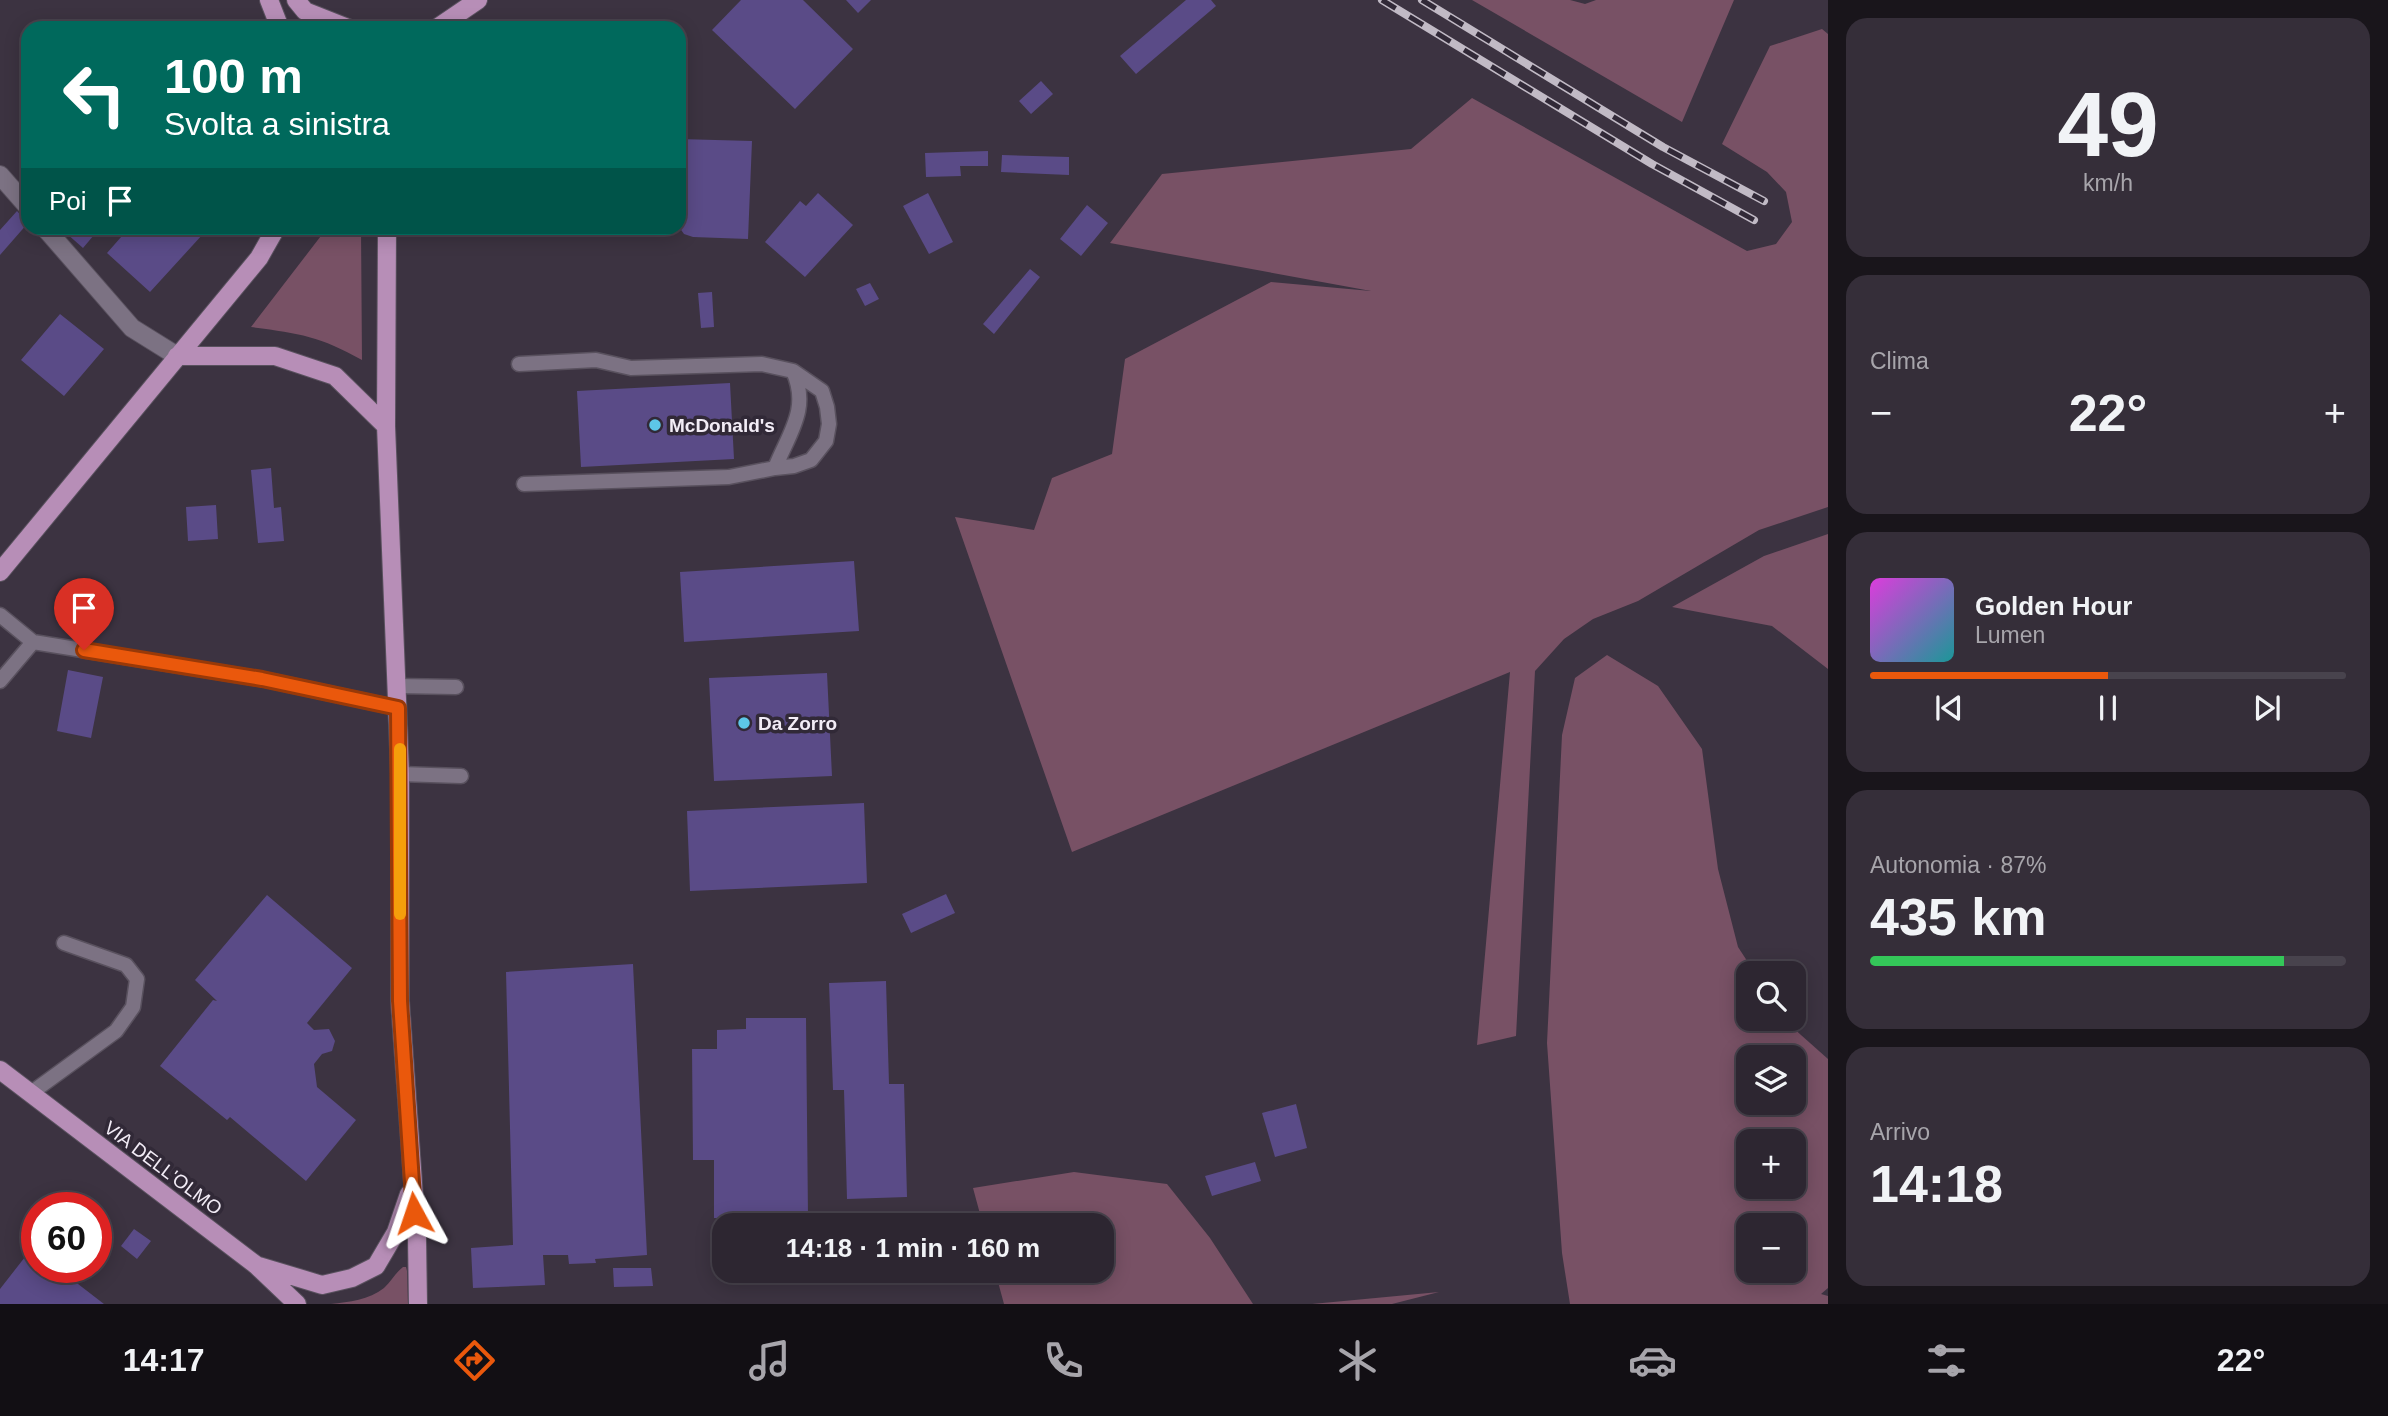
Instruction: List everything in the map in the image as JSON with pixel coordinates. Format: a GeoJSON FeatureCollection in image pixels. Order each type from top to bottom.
{"type":"FeatureCollection","features":[{"type":"Feature","properties":{"kind":"main road"},"geometry":{"type":"LineString","coordinates":[[269,0],[277,21]]}},
{"type":"Feature","properties":{"kind":"main road"},"geometry":{"type":"LineString","coordinates":[[296,0],[305,11],[330,21]]}},
{"type":"Feature","properties":{"kind":"main road"},"geometry":{"type":"LineString","coordinates":[[447,21],[477,1]]}},
{"type":"Feature","properties":{"kind":"main road"},"geometry":{"type":"LineString","coordinates":[[462,21],[477,1]]}},
{"type":"Feature","properties":{"kind":"main road"},"geometry":{"type":"LineString","coordinates":[[0,572],[258,258],[272,235]]}},
{"type":"Feature","properties":{"kind":"main road"},"geometry":{"type":"LineString","coordinates":[[387,235],[386,426],[400,774],[400,1001],[411,1187],[417,1239],[418,1304]]}},
{"type":"Feature","properties":{"kind":"main road"},"geometry":{"type":"LineString","coordinates":[[177,356],[275,356],[335,376],[386,426]]}},
{"type":"Feature","properties":{"kind":"main road","name":"VIA DELL'OLMO"},"geometry":{"type":"LineString","coordinates":[[0,1070],[256,1265],[297,1304]]}},
{"type":"Feature","properties":{"kind":"main road"},"geometry":{"type":"LineString","coordinates":[[256,1265],[322,1285],[352,1278],[376,1266],[397,1232],[411,1187]]}},
{"type":"Feature","properties":{"kind":"street"},"geometry":{"type":"LineString","coordinates":[[0,175],[21,199]]}},
{"type":"Feature","properties":{"kind":"street"},"geometry":{"type":"LineString","coordinates":[[51,235],[132,328],[177,356]]}},
{"type":"Feature","properties":{"kind":"lane"},"geometry":{"type":"LineString","coordinates":[[519,364],[596,360],[632,368],[762,364],[793,371],[812,382],[822,391],[829,424],[825,441],[811,460],[793,466],[729,477],[524,484]]}},
{"type":"Feature","properties":{"kind":"lane"},"geometry":{"type":"LineString","coordinates":[[775,468],[800,411],[801,394],[793,371]]}},
{"type":"Feature","properties":{"kind":"lane"},"geometry":{"type":"LineString","coordinates":[[0,615],[33,642],[262,679],[398,708]]}},
{"type":"Feature","properties":{"kind":"lane"},"geometry":{"type":"LineString","coordinates":[[0,681],[33,642]]}},
{"type":"Feature","properties":{"kind":"lane"},"geometry":{"type":"LineString","coordinates":[[397,686],[456,687]]}},
{"type":"Feature","properties":{"kind":"lane"},"geometry":{"type":"LineString","coordinates":[[400,774],[461,776]]}},
{"type":"Feature","properties":{"kind":"lane"},"geometry":{"type":"LineString","coordinates":[[31,1093],[117,1031],[133,1006],[137,979],[127,965],[64,943]]}},
{"type":"Feature","properties":{"kind":"shaded area"},"geometry":{"type":"Polygon","coordinates":[[[1472,0],[1570,0],[1585,4],[1596,0],[1734,0],[1682,122],[1472,0]]]}},
{"type":"Feature","properties":{"kind":"shaded area"},"geometry":{"type":"Polygon","coordinates":[[[1822,29],[1828,34],[1828,507],[1759,530],[1638,601],[1593,619],[1564,639],[1535,671],[1516,1036],[1477,1045],[1510,672],[1072,852],[955,517],[1034,530],[1052,478],[1112,454],[1125,359],[1271,282],[1371,291],[1110,243],[1162,174],[1411,149],[1472,98],[1747,251],[1776,244],[1792,222],[1786,192],[1767,172],[1722,144],[1770,46],[1822,29]]]}},
{"type":"Feature","properties":{"kind":"shaded area"},"geometry":{"type":"Polygon","coordinates":[[[322,235],[361,235],[362,360],[308,337],[251,327],[322,235]]]}},
{"type":"Feature","properties":{"kind":"shaded area"},"geometry":{"type":"Polygon","coordinates":[[[1828,534],[1828,669],[1772,626],[1672,607],[1764,556],[1828,534]]]}},
{"type":"Feature","properties":{"kind":"shaded area"},"geometry":{"type":"Polygon","coordinates":[[[1607,655],[1658,686],[1702,749],[1718,869],[1738,947],[1747,961],[1736,961],[1736,1031],[1796,1031],[1828,1059],[1828,1288],[1821,1294],[1828,1296],[1828,1304],[1570,1304],[1562,1253],[1547,1043],[1562,735],[1575,678],[1607,655]]]}},
{"type":"Feature","properties":{"kind":"shaded area"},"geometry":{"type":"Polygon","coordinates":[[[1074,1172],[1167,1184],[1210,1238],[1253,1304],[1004,1304],[998,1283],[1114,1283],[1114,1213],[980,1213],[973,1188],[1074,1172]]]}},
{"type":"Feature","properties":{"kind":"shaded area"},"geometry":{"type":"Polygon","coordinates":[[[406,1267],[407,1271],[408,1304],[331,1304],[372,1295],[384,1288],[406,1267]]]}},
{"type":"Feature","properties":{"kind":"shaded area"},"geometry":{"type":"Polygon","coordinates":[[[1439,1292],[1392,1304],[1312,1304],[1439,1292]]]}},
{"type":"Feature","properties":{"kind":"building"},"geometry":{"type":"Polygon","coordinates":[[[741,0],[803,0],[853,49],[795,109],[712,30],[741,0]]]}},
{"type":"Feature","properties":{"kind":"building"},"geometry":{"type":"Polygon","coordinates":[[[846,0],[871,0],[858,13],[846,0]]]}},
{"type":"Feature","properties":{"kind":"building"},"geometry":{"type":"Polygon","coordinates":[[[1186,0],[1211,0],[1216,6],[1136,74],[1120,56],[1186,0]]]}},
{"type":"Feature","properties":{"kind":"building"},"geometry":{"type":"Polygon","coordinates":[[[1041,81],[1053,94],[1031,114],[1019,101],[1041,81]]]}},
{"type":"Feature","properties":{"kind":"building"},"geometry":{"type":"Polygon","coordinates":[[[686,139],[752,141],[748,239],[686,235],[686,139]]]}},
{"type":"Feature","properties":{"kind":"building"},"geometry":{"type":"Polygon","coordinates":[[[988,151],[988,166],[960,166],[961,176],[926,177],[925,153],[988,151]]]}},
{"type":"Feature","properties":{"kind":"building"},"geometry":{"type":"Polygon","coordinates":[[[1002,155],[1069,157],[1069,175],[1001,172],[1002,155]]]}},
{"type":"Feature","properties":{"kind":"building"},"geometry":{"type":"Polygon","coordinates":[[[818,193],[853,225],[805,277],[765,242],[800,201],[806,206],[818,193]]]}},
{"type":"Feature","properties":{"kind":"building"},"geometry":{"type":"Polygon","coordinates":[[[928,193],[953,242],[929,254],[903,206],[928,193]]]}},
{"type":"Feature","properties":{"kind":"building"},"geometry":{"type":"Polygon","coordinates":[[[1087,205],[1108,223],[1081,256],[1060,239],[1087,205]]]}},
{"type":"Feature","properties":{"kind":"building"},"geometry":{"type":"Polygon","coordinates":[[[17,211],[21,215],[21,231],[0,255],[0,230],[17,211]]]}},
{"type":"Feature","properties":{"kind":"building"},"geometry":{"type":"Polygon","coordinates":[[[68,235],[94,235],[83,248],[68,235]]]}},
{"type":"Feature","properties":{"kind":"building"},"geometry":{"type":"Polygon","coordinates":[[[123,235],[202,235],[150,292],[107,253],[123,235]]]}},
{"type":"Feature","properties":{"kind":"building"},"geometry":{"type":"Polygon","coordinates":[[[1030,269],[1040,277],[994,334],[983,324],[1030,269]]]}},
{"type":"Feature","properties":{"kind":"building"},"geometry":{"type":"Polygon","coordinates":[[[870,283],[879,299],[865,306],[856,289],[870,283]]]}},
{"type":"Feature","properties":{"kind":"building"},"geometry":{"type":"Polygon","coordinates":[[[712,292],[714,327],[701,328],[698,293],[712,292]]]}},
{"type":"Feature","properties":{"kind":"building"},"geometry":{"type":"Polygon","coordinates":[[[60,314],[104,349],[64,396],[21,360],[60,314]]]}},
{"type":"Feature","properties":{"kind":"building","name":"McDonald's"},"geometry":{"type":"Polygon","coordinates":[[[730,383],[734,459],[581,467],[577,391],[730,383]]]}},
{"type":"Feature","properties":{"kind":"building"},"geometry":{"type":"Polygon","coordinates":[[[271,468],[274,508],[281,507],[284,541],[258,543],[251,470],[271,468]]]}},
{"type":"Feature","properties":{"kind":"building"},"geometry":{"type":"Polygon","coordinates":[[[216,505],[218,539],[188,541],[186,507],[216,505]]]}},
{"type":"Feature","properties":{"kind":"building"},"geometry":{"type":"Polygon","coordinates":[[[854,561],[859,631],[684,642],[680,572],[854,561]]]}},
{"type":"Feature","properties":{"kind":"building"},"geometry":{"type":"Polygon","coordinates":[[[68,670],[103,677],[91,738],[57,731],[68,670]]]}},
{"type":"Feature","properties":{"kind":"building"},"geometry":{"type":"Polygon","coordinates":[[[827,673],[832,776],[714,781],[709,678],[827,673]]]}},
{"type":"Feature","properties":{"kind":"building"},"geometry":{"type":"Polygon","coordinates":[[[864,803],[867,883],[690,891],[687,811],[864,803]]]}},
{"type":"Feature","properties":{"kind":"building"},"geometry":{"type":"Polygon","coordinates":[[[946,894],[955,913],[911,933],[902,914],[946,894]]]}},
{"type":"Feature","properties":{"kind":"building"},"geometry":{"type":"Polygon","coordinates":[[[267,895],[352,968],[307,1023],[314,1030],[329,1029],[335,1041],[332,1051],[322,1054],[314,1064],[317,1087],[356,1120],[306,1181],[230,1117],[227,1120],[160,1066],[213,1000],[217,1001],[195,980],[267,895]]]}},
{"type":"Feature","properties":{"kind":"building"},"geometry":{"type":"Polygon","coordinates":[[[633,964],[647,1255],[595,1259],[596,1263],[569,1264],[568,1255],[543,1255],[545,1285],[473,1288],[471,1248],[513,1245],[506,972],[633,964]]]}},
{"type":"Feature","properties":{"kind":"building"},"geometry":{"type":"Polygon","coordinates":[[[886,981],[889,1084],[904,1084],[907,1197],[847,1199],[844,1090],[833,1090],[829,983],[886,981]]]}},
{"type":"Feature","properties":{"kind":"building"},"geometry":{"type":"Polygon","coordinates":[[[746,1018],[806,1018],[808,1213],[714,1213],[714,1160],[693,1160],[692,1049],[717,1049],[717,1030],[746,1029],[746,1018]]]}},
{"type":"Feature","properties":{"kind":"building"},"geometry":{"type":"Polygon","coordinates":[[[1296,1104],[1307,1148],[1275,1157],[1262,1113],[1296,1104]]]}},
{"type":"Feature","properties":{"kind":"building"},"geometry":{"type":"Polygon","coordinates":[[[1255,1162],[1261,1181],[1212,1196],[1205,1176],[1255,1162]]]}},
{"type":"Feature","properties":{"kind":"building"},"geometry":{"type":"Polygon","coordinates":[[[134,1229],[151,1241],[137,1259],[121,1246],[134,1229]]]}},
{"type":"Feature","properties":{"kind":"building"},"geometry":{"type":"Polygon","coordinates":[[[21,1262],[21,1283],[77,1283],[104,1304],[0,1304],[0,1289],[21,1262]]]}},
{"type":"Feature","properties":{"kind":"building"},"geometry":{"type":"Polygon","coordinates":[[[613,1268],[651,1268],[653,1286],[614,1287],[613,1268]]]}},
{"type":"Feature","properties":{"kind":"railway"},"geometry":{"type":"LineString","coordinates":[[1382,0],[1652,164],[1754,220]]}},
{"type":"Feature","properties":{"kind":"railway"},"geometry":{"type":"LineString","coordinates":[[1422,0],[1663,147],[1764,201]]}},
{"type":"Feature","properties":{"kind":"slow traffic"},"geometry":{"type":"LineString","coordinates":[[400,749],[400,914]]}},
{"type":"Feature","properties":{"kind":"place","name":"McDonald's"},"geometry":{"type":"Point","coordinates":[655,425]}},
{"type":"Feature","properties":{"kind":"place","name":"Da Zorro"},"geometry":{"type":"Point","coordinates":[744,723]}},
{"type":"Feature","properties":{"kind":"route"},"geometry":{"type":"LineString","coordinates":[[84,650],[262,679],[398,708],[400,1001],[414,1213]]}}]}
